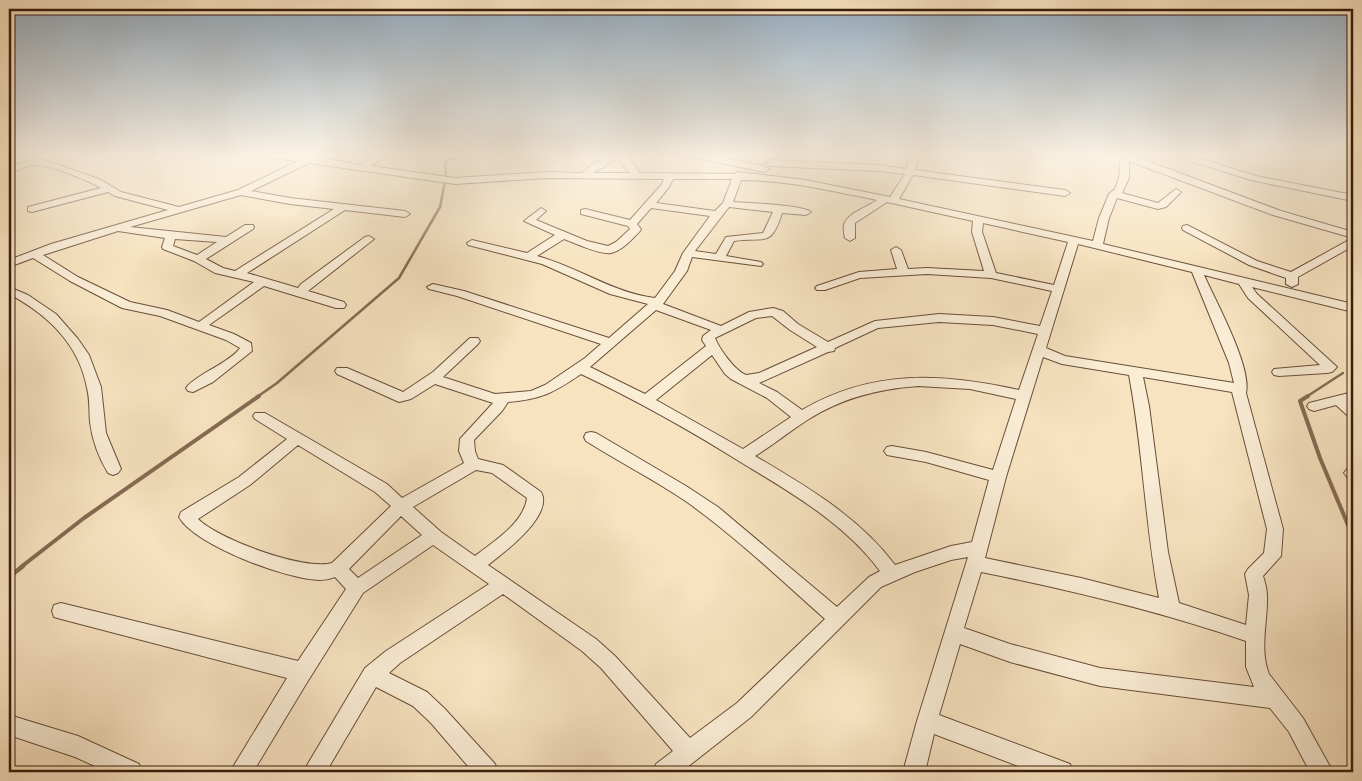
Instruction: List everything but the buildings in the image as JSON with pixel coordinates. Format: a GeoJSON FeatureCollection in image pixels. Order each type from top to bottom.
{"type":"FeatureCollection","features":[{"type":"Feature","properties":{"kind":"street"},"geometry":{"type":"LineString","coordinates":[[32,209],[103,190]]}},
{"type":"Feature","properties":{"kind":"street"},"geometry":{"type":"LineString","coordinates":[[112,190],[128,197],[182,211]]}},
{"type":"Feature","properties":{"kind":"street"},"geometry":{"type":"LineString","coordinates":[[9,264],[34,254],[118,228],[182,211],[244,190]]}},
{"type":"Feature","properties":{"kind":"street"},"geometry":{"type":"LineString","coordinates":[[632,224],[661,190]]}},
{"type":"Feature","properties":{"kind":"street"},"geometry":{"type":"LineString","coordinates":[[432,378],[494,400],[541,393],[580,368],[670,288],[681,271],[688,253],[717,214],[727,204],[732,190]]}},
{"type":"Feature","properties":{"kind":"street"},"geometry":{"type":"LineString","coordinates":[[842,190],[1074,240],[1293,295],[1353,308]]}},
{"type":"Feature","properties":{"kind":"street"},"geometry":{"type":"LineString","coordinates":[[850,238],[849,225],[852,219],[889,200],[896,190]]}},
{"type":"Feature","properties":{"kind":"street"},"geometry":{"type":"LineString","coordinates":[[1053,190],[1065,192]]}},
{"type":"Feature","properties":{"kind":"street"},"geometry":{"type":"LineString","coordinates":[[1097,247],[1104,218],[1114,194],[1119,190]]}},
{"type":"Feature","properties":{"kind":"street"},"geometry":{"type":"LineString","coordinates":[[1217,190],[1277,213],[1353,235]]}},
{"type":"Feature","properties":{"kind":"street"},"geometry":{"type":"LineString","coordinates":[[1316,190],[1353,198]]}},
{"type":"Feature","properties":{"kind":"street"},"geometry":{"type":"LineString","coordinates":[[241,192],[290,201],[405,214]]}},
{"type":"Feature","properties":{"kind":"street"},"geometry":{"type":"LineString","coordinates":[[1114,194],[1158,206],[1163,205],[1176,192]]}},
{"type":"Feature","properties":{"kind":"street"},"geometry":{"type":"LineString","coordinates":[[727,204],[806,212]]}},
{"type":"Feature","properties":{"kind":"street"},"geometry":{"type":"LineString","coordinates":[[649,205],[717,214]]}},
{"type":"Feature","properties":{"kind":"street"},"geometry":{"type":"LineString","coordinates":[[238,274],[345,206]]}},
{"type":"Feature","properties":{"kind":"street"},"geometry":{"type":"LineString","coordinates":[[719,258],[730,239],[770,234],[779,208]]}},
{"type":"Feature","properties":{"kind":"street"},"geometry":{"type":"LineString","coordinates":[[541,211],[529,221],[583,243],[609,250],[636,231],[636,227],[632,224],[593,210]]}},
{"type":"Feature","properties":{"kind":"street"},"geometry":{"type":"LineString","coordinates":[[978,219],[977,232],[991,275]]}},
{"type":"Feature","properties":{"kind":"street"},"geometry":{"type":"LineString","coordinates":[[198,259],[249,227]]}},
{"type":"Feature","properties":{"kind":"street"},"geometry":{"type":"LineString","coordinates":[[118,228],[171,236],[226,240]]}},
{"type":"Feature","properties":{"kind":"street"},"geometry":{"type":"LineString","coordinates":[[1187,228],[1253,263],[1292,276],[1353,242]]}},
{"type":"Feature","properties":{"kind":"street"},"geometry":{"type":"LineString","coordinates":[[528,257],[563,234]]}},
{"type":"Feature","properties":{"kind":"street"},"geometry":{"type":"LineString","coordinates":[[171,236],[167,247],[198,259],[213,268],[261,280],[262,282],[340,306]]}},
{"type":"Feature","properties":{"kind":"street"},"geometry":{"type":"LineString","coordinates":[[301,293],[305,286],[369,239]]}},
{"type":"Feature","properties":{"kind":"street"},"geometry":{"type":"LineString","coordinates":[[914,772],[998,477],[1074,240]]}},
{"type":"Feature","properties":{"kind":"street"},"geometry":{"type":"LineString","coordinates":[[472,243],[547,262],[617,293],[721,330]]}},
{"type":"Feature","properties":{"kind":"street"},"geometry":{"type":"LineString","coordinates":[[1340,249],[1353,253]]}},
{"type":"Feature","properties":{"kind":"street"},"geometry":{"type":"LineString","coordinates":[[896,250],[904,272]]}},
{"type":"Feature","properties":{"kind":"street"},"geometry":{"type":"LineString","coordinates":[[688,253],[757,264]]}},
{"type":"Feature","properties":{"kind":"street"},"geometry":{"type":"LineString","coordinates":[[34,254],[74,279],[126,305],[158,312],[235,340],[246,346],[246,351],[193,388]]}},
{"type":"Feature","properties":{"kind":"street"},"geometry":{"type":"LineString","coordinates":[[1197,271],[1236,363],[1241,380],[1239,393],[1275,528],[1272,556],[1254,574],[1258,595],[1255,636],[1256,667],[1261,680],[1296,726],[1322,772]]}},
{"type":"Feature","properties":{"kind":"street"},"geometry":{"type":"LineString","coordinates":[[821,288],[858,275],[904,272],[991,275],[1057,289]]}},
{"type":"Feature","properties":{"kind":"street"},"geometry":{"type":"LineString","coordinates":[[1292,276],[1293,295]]}},
{"type":"Feature","properties":{"kind":"street"},"geometry":{"type":"LineString","coordinates":[[199,327],[262,282]]}},
{"type":"Feature","properties":{"kind":"street"},"geometry":{"type":"LineString","coordinates":[[1244,283],[1252,296],[1330,367],[1327,370],[1279,372]]}},
{"type":"Feature","properties":{"kind":"street"},"geometry":{"type":"LineString","coordinates":[[433,287],[460,292],[610,343]]}},
{"type":"Feature","properties":{"kind":"street"},"geometry":{"type":"LineString","coordinates":[[9,290],[58,321],[82,351],[94,387],[98,432],[113,469]]}},
{"type":"Feature","properties":{"kind":"street"},"geometry":{"type":"LineString","coordinates":[[801,417],[772,396],[730,371],[720,355],[712,348],[708,337],[753,315],[773,312],[779,314],[794,327],[829,348]]}},
{"type":"Feature","properties":{"kind":"street"},"geometry":{"type":"LineString","coordinates":[[743,380],[764,376],[829,348],[875,325],[939,318],[993,321],[1044,331]]}},
{"type":"Feature","properties":{"kind":"street"},"geometry":{"type":"LineString","coordinates":[[342,371],[403,398],[412,394],[432,378],[474,341]]}},
{"type":"Feature","properties":{"kind":"street"},"geometry":{"type":"LineString","coordinates":[[647,400],[712,348]]}},
{"type":"Feature","properties":{"kind":"street"},"geometry":{"type":"LineString","coordinates":[[1038,350],[1062,360],[1240,389]]}},
{"type":"Feature","properties":{"kind":"street"},"geometry":{"type":"LineString","coordinates":[[580,368],[647,400],[812,499],[879,554],[893,574]]}},
{"type":"Feature","properties":{"kind":"street"},"geometry":{"type":"LineString","coordinates":[[1135,372],[1142,406],[1159,552],[1171,610]]}},
{"type":"Feature","properties":{"kind":"street"},"geometry":{"type":"LineString","coordinates":[[743,456],[760,447],[801,417],[846,394],[907,381],[938,380],[981,386],[1025,396]]}},
{"type":"Feature","properties":{"kind":"street"},"geometry":{"type":"LineString","coordinates":[[1314,406],[1353,397]]}},
{"type":"Feature","properties":{"kind":"street"},"geometry":{"type":"LineString","coordinates":[[473,465],[467,451],[467,439],[497,408],[502,400]]}},
{"type":"Feature","properties":{"kind":"street"},"geometry":{"type":"LineString","coordinates":[[1339,400],[1353,413]]}},
{"type":"Feature","properties":{"kind":"street"},"geometry":{"type":"LineString","coordinates":[[260,416],[381,488],[434,536],[474,566],[590,645],[608,662],[688,752]]}},
{"type":"Feature","properties":{"kind":"street"},"geometry":{"type":"LineString","coordinates":[[591,437],[691,497],[725,522],[837,618]]}},
{"type":"Feature","properties":{"kind":"street"},"geometry":{"type":"LineString","coordinates":[[297,438],[258,470],[204,508],[187,517],[189,522],[240,550],[278,564],[316,573],[330,572],[338,569],[401,506],[473,465],[483,463],[494,467],[535,496],[536,501],[534,509],[515,533],[474,566]]}},
{"type":"Feature","properties":{"kind":"street"},"geometry":{"type":"LineString","coordinates":[[892,451],[926,457],[998,477]]}},
{"type":"Feature","properties":{"kind":"street"},"geometry":{"type":"LineString","coordinates":[[241,772],[299,672],[357,588],[434,536]]}},
{"type":"Feature","properties":{"kind":"street"},"geometry":{"type":"LineString","coordinates":[[664,772],[744,710],[875,582],[910,566],[952,553],[976,556],[1043,577],[1208,619],[1255,636]]}},
{"type":"Feature","properties":{"kind":"street"},"geometry":{"type":"LineString","coordinates":[[338,569],[357,588]]}},
{"type":"Feature","properties":{"kind":"street"},"geometry":{"type":"LineString","coordinates":[[314,772],[372,675],[393,657],[502,585]]}},
{"type":"Feature","properties":{"kind":"street"},"geometry":{"type":"LineString","coordinates":[[61,611],[299,672]]}},
{"type":"Feature","properties":{"kind":"street"},"geometry":{"type":"LineString","coordinates":[[953,633],[1010,653],[1100,677],[1230,695],[1275,699]]}},
{"type":"Feature","properties":{"kind":"street"},"geometry":{"type":"LineString","coordinates":[[372,675],[420,699],[438,716],[487,772]]}},
{"type":"Feature","properties":{"kind":"street"},"geometry":{"type":"LineString","coordinates":[[927,721],[1062,772]]}},
{"type":"Feature","properties":{"kind":"street"},"geometry":{"type":"LineString","coordinates":[[9,725],[78,747],[131,772]]}},
{"type":"Feature","properties":{"kind":"waterway"},"geometry":{"type":"LineString","coordinates":[[257,397],[277,383],[399,278],[440,207],[443,190]]}},
{"type":"Feature","properties":{"kind":"waterway"},"geometry":{"type":"LineString","coordinates":[[1306,397],[1343,373]]}},
{"type":"Feature","properties":{"kind":"waterway"},"geometry":{"type":"LineString","coordinates":[[21,567],[84,518],[259,396]]}},
{"type":"Feature","properties":{"kind":"waterway"},"geometry":{"type":"LineString","coordinates":[[1308,396],[1300,401],[1320,458],[1353,537]]}},
{"type":"Feature","properties":{"kind":"waterway"},"geometry":{"type":"LineString","coordinates":[[9,577],[23,566]]}}]}
